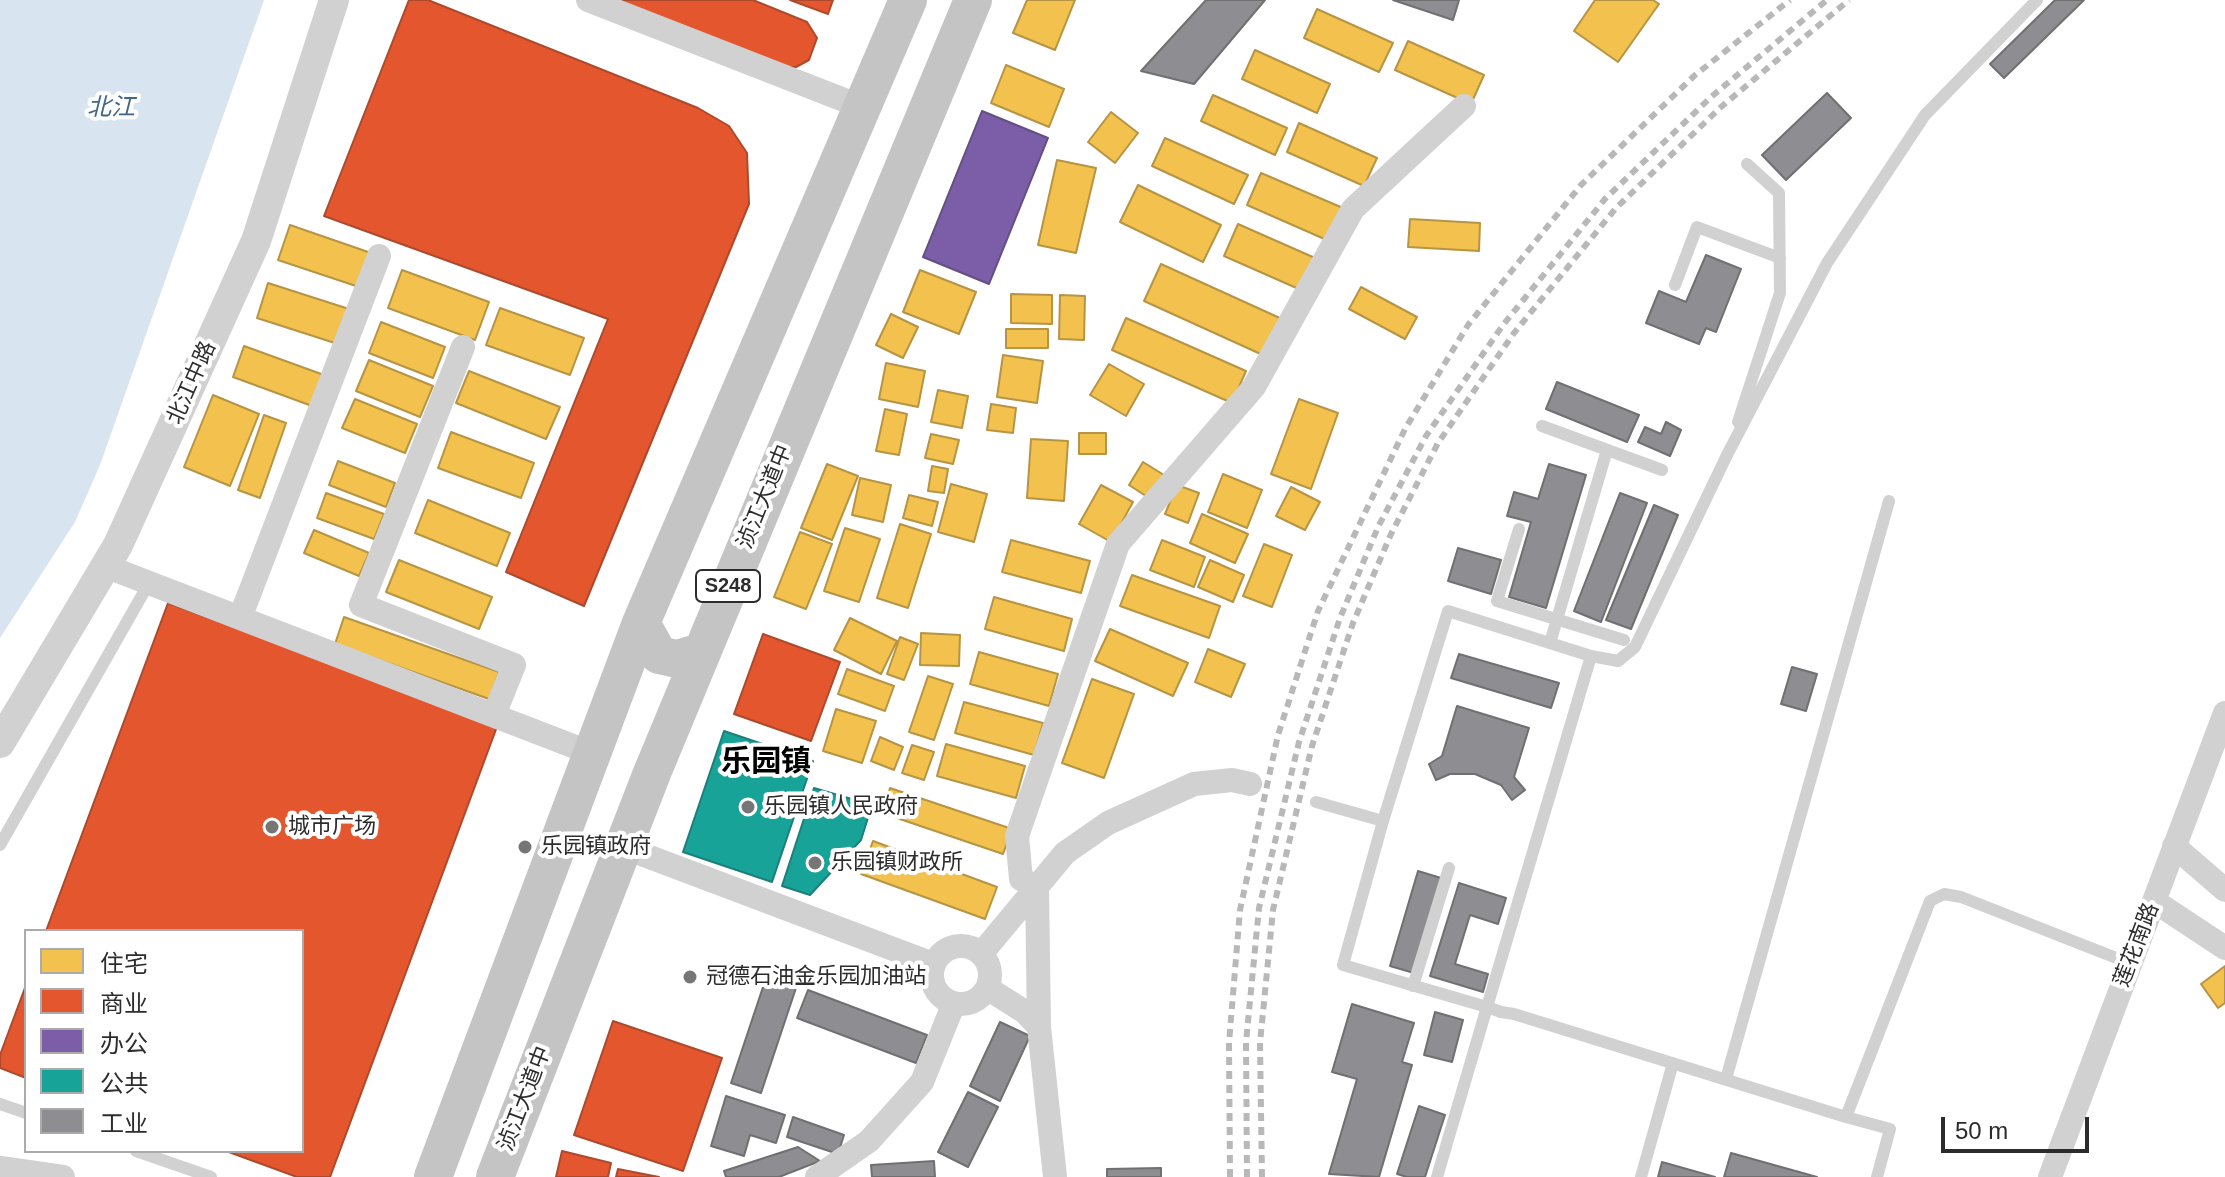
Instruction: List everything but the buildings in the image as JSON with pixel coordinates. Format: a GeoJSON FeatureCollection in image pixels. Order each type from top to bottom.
{"type":"FeatureCollection","features":[{"type":"Feature","properties":{"kind":"main road","name":"S248"},"geometry":{"type":"LineString","coordinates":[[433,1177],[641,623],[908,0]]}},
{"type":"Feature","properties":{"kind":"main road","name":"浈江大道中"},"geometry":{"type":"LineString","coordinates":[[495,1177],[701,652],[973,0]]}},
{"type":"Feature","properties":{"kind":"main road"},"geometry":{"type":"LineString","coordinates":[[641,623],[659,655],[677,659],[701,652]]}},
{"type":"Feature","properties":{"kind":"main road"},"geometry":{"type":"LineString","coordinates":[[591,753],[616,744],[628,744],[640,753],[652,773]]}},
{"type":"Feature","properties":{"kind":"street","name":"北江中路"},"geometry":{"type":"LineString","coordinates":[[0,743],[105,566],[256,241],[334,0]]}},
{"type":"Feature","properties":{"kind":"street"},"geometry":{"type":"LineString","coordinates":[[588,0],[862,107]]}},
{"type":"Feature","properties":{"kind":"street"},"geometry":{"type":"LineString","coordinates":[[1037,887],[1021,879],[1017,836],[1118,544],[1254,387],[1353,209],[1464,106]]}},
{"type":"Feature","properties":{"kind":"street"},"geometry":{"type":"LineString","coordinates":[[240,618],[379,256]]}},
{"type":"Feature","properties":{"kind":"street"},"geometry":{"type":"LineString","coordinates":[[463,347],[361,605],[514,665],[494,715]]}},
{"type":"Feature","properties":{"kind":"street"},"geometry":{"type":"LineString","coordinates":[[105,566],[591,753]]}},
{"type":"Feature","properties":{"kind":"street","name":"莲花南路"},"geometry":{"type":"LineString","coordinates":[[2050,1177],[2225,713]]}},
{"type":"Feature","properties":{"kind":"street"},"geometry":{"type":"LineString","coordinates":[[981,954],[1065,853],[1108,823],[1194,784],[1232,780],[1250,784]]}},
{"type":"Feature","properties":{"kind":"street"},"geometry":{"type":"LineString","coordinates":[[2174,846],[2225,890]]}},
{"type":"Feature","properties":{"kind":"street"},"geometry":{"type":"LineString","coordinates":[[623,847],[933,964]]}},
{"type":"Feature","properties":{"kind":"street"},"geometry":{"type":"LineString","coordinates":[[1037,887],[1039,1027],[1055,1177]]}},
{"type":"Feature","properties":{"kind":"street"},"geometry":{"type":"LineString","coordinates":[[2154,901],[2225,948]]}},
{"type":"Feature","properties":{"kind":"street"},"geometry":{"type":"LineString","coordinates":[[955,946],[973,949],[981,954],[989,970],[987,988],[974,1001],[954,1003],[944,1000],[932,984],[933,964],[939,955],[955,946]]}},
{"type":"Feature","properties":{"kind":"street"},"geometry":{"type":"LineString","coordinates":[[987,988],[1025,1012],[1039,1027]]}},
{"type":"Feature","properties":{"kind":"street"},"geometry":{"type":"LineString","coordinates":[[817,1177],[869,1141],[922,1082],[954,1003]]}},
{"type":"Feature","properties":{"kind":"street"},"geometry":{"type":"LineString","coordinates":[[1,1168],[63,1177]]}},
{"type":"Feature","properties":{"kind":"lane"},"geometry":{"type":"LineString","coordinates":[[1877,1177],[1890,1129],[1343,965],[1383,821],[1448,611],[1591,656],[1618,661],[1635,647],[1727,455],[1827,263],[1925,115],[2037,0]]}},
{"type":"Feature","properties":{"kind":"lane"},"geometry":{"type":"LineString","coordinates":[[1727,455],[1780,293],[1779,193],[1747,164]]}},
{"type":"Feature","properties":{"kind":"lane"},"geometry":{"type":"LineString","coordinates":[[1675,285],[1697,227],[1780,258]]}},
{"type":"Feature","properties":{"kind":"lane"},"geometry":{"type":"LineString","coordinates":[[1542,426],[1662,470]]}},
{"type":"Feature","properties":{"kind":"lane"},"geometry":{"type":"LineString","coordinates":[[1550,643],[1607,450]]}},
{"type":"Feature","properties":{"kind":"lane"},"geometry":{"type":"LineString","coordinates":[[1726,1079],[1889,501]]}},
{"type":"Feature","properties":{"kind":"lane"},"geometry":{"type":"LineString","coordinates":[[1519,529],[1497,601],[1624,640]]}},
{"type":"Feature","properties":{"kind":"lane"},"geometry":{"type":"LineString","coordinates":[[0,845],[149,583]]}},
{"type":"Feature","properties":{"kind":"lane"},"geometry":{"type":"LineString","coordinates":[[1437,1177],[1591,656]]}},
{"type":"Feature","properties":{"kind":"lane"},"geometry":{"type":"LineString","coordinates":[[1316,802],[1383,821]]}},
{"type":"Feature","properties":{"kind":"lane"},"geometry":{"type":"LineString","coordinates":[[1413,986],[1449,868]]}},
{"type":"Feature","properties":{"kind":"lane"},"geometry":{"type":"LineString","coordinates":[[1846,1117],[1930,901],[1944,894],[1961,897],[2129,963]]}},
{"type":"Feature","properties":{"kind":"lane"},"geometry":{"type":"LineString","coordinates":[[1641,1177],[1673,1063]]}},
{"type":"Feature","properties":{"kind":"lane"},"geometry":{"type":"LineString","coordinates":[[0,1104],[24,1112]]}},
{"type":"Feature","properties":{"kind":"lane"},"geometry":{"type":"LineString","coordinates":[[142,1153],[211,1177]]}},
{"type":"Feature","properties":{"kind":"water","name":"北江"},"geometry":{"type":"Polygon","coordinates":[[[0,0],[264,0],[100,465],[75,522],[0,638],[0,0]]]}},
{"type":"Feature","properties":{"kind":"railway"},"geometry":{"type":"LineString","coordinates":[[1230,1177],[1229,1043],[1240,910],[1278,735],[1318,611],[1405,429],[1468,325],[1581,185],[1694,76],[1790,0]]}},
{"type":"Feature","properties":{"kind":"railway"},"geometry":{"type":"LineString","coordinates":[[1247,1177],[1246,1042],[1259,908],[1299,742],[1340,618],[1378,527],[1426,436],[1503,325],[1605,199],[1711,97],[1827,0]]}},
{"type":"Feature","properties":{"kind":"railway"},"geometry":{"type":"LineString","coordinates":[[1262,1177],[1260,1043],[1273,910],[1312,746],[1353,623],[1391,534],[1438,443],[1514,333],[1616,208],[1721,107],[1849,0]]}},
{"type":"Feature","properties":{"kind":"place","name":"乐园镇人民政府"},"geometry":{"type":"Point","coordinates":[748,807]}},
{"type":"Feature","properties":{"kind":"place","name":"城市广场"},"geometry":{"type":"Point","coordinates":[272,827]}},
{"type":"Feature","properties":{"kind":"place","name":"乐园镇政府"},"geometry":{"type":"Point","coordinates":[525,847]}},
{"type":"Feature","properties":{"kind":"place","name":"乐园镇财政所"},"geometry":{"type":"Point","coordinates":[815,863]}},
{"type":"Feature","properties":{"kind":"place","name":"冠德石油金乐园加油站"},"geometry":{"type":"Point","coordinates":[690,977]}},
{"type":"Feature","properties":{"kind":"district","name":"乐园镇"},"geometry":{"type":"Point","coordinates":[766,763]}}]}
